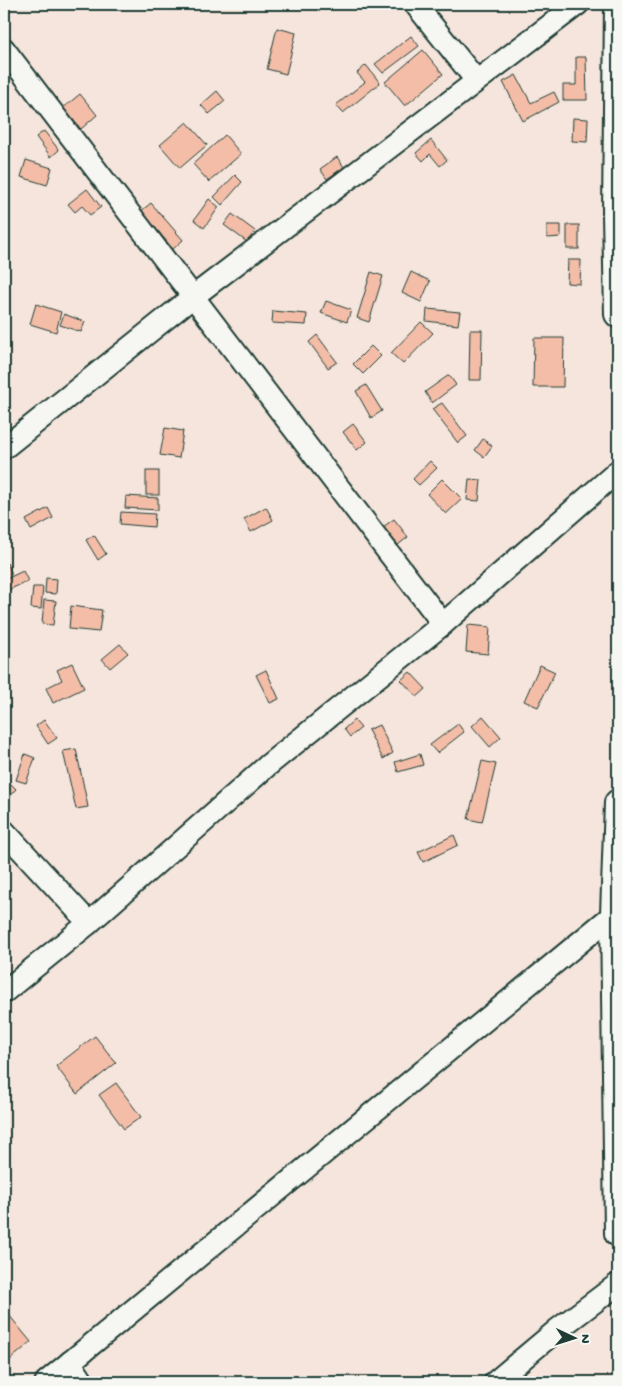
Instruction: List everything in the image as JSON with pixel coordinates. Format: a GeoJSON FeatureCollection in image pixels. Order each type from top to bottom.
{"type":"FeatureCollection","features":[{"type":"Feature","properties":{"kind":"street"},"geometry":{"type":"LineString","coordinates":[[415,4],[476,80]]}},
{"type":"Feature","properties":{"kind":"street"},"geometry":{"type":"LineString","coordinates":[[4,448],[194,296],[578,4]]}},
{"type":"Feature","properties":{"kind":"street"},"geometry":{"type":"LineString","coordinates":[[618,4],[618,314]]}},
{"type":"Feature","properties":{"kind":"street"},"geometry":{"type":"LineString","coordinates":[[4,49],[443,624]]}},
{"type":"Feature","properties":{"kind":"street"},"geometry":{"type":"LineString","coordinates":[[4,992],[88,923],[267,766],[443,624],[618,471]]}},
{"type":"Feature","properties":{"kind":"street"},"geometry":{"type":"LineString","coordinates":[[618,803],[616,914],[618,1233]]}},
{"type":"Feature","properties":{"kind":"street"},"geometry":{"type":"LineString","coordinates":[[4,831],[88,923]]}},
{"type":"Feature","properties":{"kind":"street"},"geometry":{"type":"LineString","coordinates":[[46,1382],[616,914]]}},
{"type":"Feature","properties":{"kind":"street"},"geometry":{"type":"LineString","coordinates":[[495,1382],[557,1330],[618,1284]]}},
{"type":"Feature","properties":{"kind":"street"},"geometry":{"type":"LineString","coordinates":[[70,1362],[83,1382]]}},
{"type":"Feature","properties":{"kind":"building"},"geometry":{"type":"Polygon","coordinates":[[[277,28],[296,33],[286,74],[267,69],[277,28]]]}},
{"type":"Feature","properties":{"kind":"building"},"geometry":{"type":"Polygon","coordinates":[[[411,36],[419,46],[383,73],[375,64],[411,36]]]}},
{"type":"Feature","properties":{"kind":"building"},"geometry":{"type":"Polygon","coordinates":[[[423,50],[443,74],[405,106],[385,82],[423,50]]]}},
{"type":"Feature","properties":{"kind":"building"},"geometry":{"type":"Polygon","coordinates":[[[576,57],[586,57],[587,100],[563,100],[563,85],[576,85],[576,57]]]}},
{"type":"Feature","properties":{"kind":"building"},"geometry":{"type":"Polygon","coordinates":[[[366,65],[380,83],[343,113],[336,105],[365,82],[357,73],[366,65]]]}},
{"type":"Feature","properties":{"kind":"building"},"geometry":{"type":"Polygon","coordinates":[[[516,75],[531,103],[554,92],[559,102],[523,121],[503,82],[516,75]]]}},
{"type":"Feature","properties":{"kind":"building"},"geometry":{"type":"Polygon","coordinates":[[[217,91],[225,101],[209,114],[201,105],[217,91]]]}},
{"type":"Feature","properties":{"kind":"building"},"geometry":{"type":"Polygon","coordinates":[[[80,94],[97,115],[81,129],[63,108],[80,94]]]}},
{"type":"Feature","properties":{"kind":"building"},"geometry":{"type":"Polygon","coordinates":[[[573,118],[588,119],[587,142],[572,141],[573,118]]]}},
{"type":"Feature","properties":{"kind":"building"},"geometry":{"type":"Polygon","coordinates":[[[187,122],[207,145],[180,168],[160,145],[187,122]]]}},
{"type":"Feature","properties":{"kind":"building"},"geometry":{"type":"Polygon","coordinates":[[[44,131],[59,150],[51,157],[36,137],[44,131]]]}},
{"type":"Feature","properties":{"kind":"building"},"geometry":{"type":"Polygon","coordinates":[[[225,135],[241,154],[209,182],[193,164],[225,135]]]}},
{"type":"Feature","properties":{"kind":"building"},"geometry":{"type":"Polygon","coordinates":[[[431,140],[447,160],[440,166],[430,154],[423,161],[416,153],[431,140]]]}},
{"type":"Feature","properties":{"kind":"building"},"geometry":{"type":"Polygon","coordinates":[[[337,157],[344,167],[327,179],[320,169],[337,157]]]}},
{"type":"Feature","properties":{"kind":"building"},"geometry":{"type":"Polygon","coordinates":[[[26,160],[52,168],[47,185],[21,177],[26,160]]]}},
{"type":"Feature","properties":{"kind":"building"},"geometry":{"type":"Polygon","coordinates":[[[235,175],[242,182],[222,205],[214,197],[235,175]]]}},
{"type":"Feature","properties":{"kind":"building"},"geometry":{"type":"Polygon","coordinates":[[[87,189],[101,207],[90,215],[82,206],[75,212],[68,204],[87,189]]]}},
{"type":"Feature","properties":{"kind":"building"},"geometry":{"type":"Polygon","coordinates":[[[209,199],[219,207],[204,228],[194,220],[209,199]]]}},
{"type":"Feature","properties":{"kind":"building"},"geometry":{"type":"Polygon","coordinates":[[[151,203],[183,240],[173,249],[141,211],[151,203]]]}},
{"type":"Feature","properties":{"kind":"building"},"geometry":{"type":"Polygon","coordinates":[[[232,214],[255,231],[247,242],[224,225],[232,214]]]}},
{"type":"Feature","properties":{"kind":"building"},"geometry":{"type":"Polygon","coordinates":[[[547,225],[561,225],[561,237],[547,238],[547,225]]]}},
{"type":"Feature","properties":{"kind":"building"},"geometry":{"type":"Polygon","coordinates":[[[567,225],[579,225],[579,249],[567,249],[567,225]]]}},
{"type":"Feature","properties":{"kind":"building"},"geometry":{"type":"Polygon","coordinates":[[[568,260],[581,260],[580,284],[567,283],[568,260]]]}},
{"type":"Feature","properties":{"kind":"building"},"geometry":{"type":"Polygon","coordinates":[[[371,272],[383,276],[369,322],[357,318],[371,272]]]}},
{"type":"Feature","properties":{"kind":"building"},"geometry":{"type":"Polygon","coordinates":[[[411,272],[430,281],[421,302],[402,293],[411,272]]]}},
{"type":"Feature","properties":{"kind":"building"},"geometry":{"type":"Polygon","coordinates":[[[326,301],[351,310],[347,322],[321,313],[326,301]]]}},
{"type":"Feature","properties":{"kind":"building"},"geometry":{"type":"Polygon","coordinates":[[[36,304],[61,312],[56,332],[30,324],[36,304]]]}},
{"type":"Feature","properties":{"kind":"building"},"geometry":{"type":"Polygon","coordinates":[[[427,309],[460,312],[458,325],[426,321],[427,309]]]}},
{"type":"Feature","properties":{"kind":"building"},"geometry":{"type":"Polygon","coordinates":[[[273,311],[307,314],[306,325],[272,323],[273,311]]]}},
{"type":"Feature","properties":{"kind":"building"},"geometry":{"type":"Polygon","coordinates":[[[64,314],[85,322],[81,332],[60,325],[64,314]]]}},
{"type":"Feature","properties":{"kind":"building"},"geometry":{"type":"Polygon","coordinates":[[[421,322],[433,333],[403,364],[391,353],[421,322]]]}},
{"type":"Feature","properties":{"kind":"building"},"geometry":{"type":"Polygon","coordinates":[[[470,330],[482,330],[481,380],[469,380],[470,330]]]}},
{"type":"Feature","properties":{"kind":"building"},"geometry":{"type":"Polygon","coordinates":[[[317,335],[337,362],[328,368],[309,342],[317,335]]]}},
{"type":"Feature","properties":{"kind":"building"},"geometry":{"type":"Polygon","coordinates":[[[534,338],[564,338],[563,387],[533,387],[534,338]]]}},
{"type":"Feature","properties":{"kind":"building"},"geometry":{"type":"Polygon","coordinates":[[[371,346],[381,356],[363,374],[353,364],[371,346]]]}},
{"type":"Feature","properties":{"kind":"building"},"geometry":{"type":"Polygon","coordinates":[[[449,375],[456,385],[432,403],[425,392],[449,375]]]}},
{"type":"Feature","properties":{"kind":"building"},"geometry":{"type":"Polygon","coordinates":[[[366,385],[382,411],[371,418],[356,391],[366,385]]]}},
{"type":"Feature","properties":{"kind":"building"},"geometry":{"type":"Polygon","coordinates":[[[442,403],[467,436],[458,443],[432,409],[442,403]]]}},
{"type":"Feature","properties":{"kind":"building"},"geometry":{"type":"Polygon","coordinates":[[[353,424],[367,442],[357,450],[343,432],[353,424]]]}},
{"type":"Feature","properties":{"kind":"building"},"geometry":{"type":"Polygon","coordinates":[[[165,428],[183,431],[179,458],[160,455],[165,428]]]}},
{"type":"Feature","properties":{"kind":"building"},"geometry":{"type":"Polygon","coordinates":[[[483,439],[492,446],[484,457],[475,450],[483,439]]]}},
{"type":"Feature","properties":{"kind":"building"},"geometry":{"type":"Polygon","coordinates":[[[430,461],[437,468],[419,485],[413,479],[430,461]]]}},
{"type":"Feature","properties":{"kind":"building"},"geometry":{"type":"Polygon","coordinates":[[[146,471],[159,471],[159,495],[146,495],[146,471]]]}},
{"type":"Feature","properties":{"kind":"building"},"geometry":{"type":"Polygon","coordinates":[[[442,479],[462,499],[446,514],[427,494],[442,479]]]}},
{"type":"Feature","properties":{"kind":"building"},"geometry":{"type":"Polygon","coordinates":[[[469,479],[481,480],[479,501],[467,500],[469,479]]]}},
{"type":"Feature","properties":{"kind":"building"},"geometry":{"type":"Polygon","coordinates":[[[126,496],[158,498],[158,510],[125,508],[126,496]]]}},
{"type":"Feature","properties":{"kind":"building"},"geometry":{"type":"Polygon","coordinates":[[[266,507],[273,520],[251,532],[244,519],[266,507]]]}},
{"type":"Feature","properties":{"kind":"building"},"geometry":{"type":"Polygon","coordinates":[[[48,508],[53,518],[31,530],[26,520],[48,508]]]}},
{"type":"Feature","properties":{"kind":"building"},"geometry":{"type":"Polygon","coordinates":[[[121,512],[155,514],[154,527],[120,524],[121,512]]]}},
{"type":"Feature","properties":{"kind":"building"},"geometry":{"type":"Polygon","coordinates":[[[394,519],[408,537],[398,545],[383,527],[394,519]]]}},
{"type":"Feature","properties":{"kind":"building"},"geometry":{"type":"Polygon","coordinates":[[[94,535],[106,554],[98,560],[86,540],[94,535]]]}},
{"type":"Feature","properties":{"kind":"building"},"geometry":{"type":"Polygon","coordinates":[[[7,563],[12,574],[4,578],[4,565],[7,563]]]}},
{"type":"Feature","properties":{"kind":"building"},"geometry":{"type":"Polygon","coordinates":[[[23,571],[28,581],[4,592],[4,580],[23,571]]]}},
{"type":"Feature","properties":{"kind":"building"},"geometry":{"type":"Polygon","coordinates":[[[46,578],[57,579],[56,594],[45,593],[46,578]]]}},
{"type":"Feature","properties":{"kind":"building"},"geometry":{"type":"Polygon","coordinates":[[[33,587],[43,587],[41,609],[31,608],[33,587]]]}},
{"type":"Feature","properties":{"kind":"building"},"geometry":{"type":"Polygon","coordinates":[[[44,600],[56,601],[53,625],[42,624],[44,600]]]}},
{"type":"Feature","properties":{"kind":"building"},"geometry":{"type":"Polygon","coordinates":[[[71,606],[102,610],[99,632],[69,629],[71,606]]]}},
{"type":"Feature","properties":{"kind":"building"},"geometry":{"type":"Polygon","coordinates":[[[468,625],[490,627],[488,654],[466,652],[468,625]]]}},
{"type":"Feature","properties":{"kind":"building"},"geometry":{"type":"Polygon","coordinates":[[[120,644],[128,653],[110,668],[102,659],[120,644]]]}},
{"type":"Feature","properties":{"kind":"building"},"geometry":{"type":"Polygon","coordinates":[[[72,663],[84,688],[53,703],[46,688],[62,680],[57,670],[72,663]]]}},
{"type":"Feature","properties":{"kind":"building"},"geometry":{"type":"Polygon","coordinates":[[[540,665],[555,672],[538,707],[524,701],[540,665]]]}},
{"type":"Feature","properties":{"kind":"building"},"geometry":{"type":"Polygon","coordinates":[[[266,670],[279,699],[270,703],[256,675],[266,670]]]}},
{"type":"Feature","properties":{"kind":"building"},"geometry":{"type":"Polygon","coordinates":[[[410,672],[426,689],[417,697],[401,680],[410,672]]]}},
{"type":"Feature","properties":{"kind":"building"},"geometry":{"type":"Polygon","coordinates":[[[483,716],[501,737],[490,747],[472,726],[483,716]]]}},
{"type":"Feature","properties":{"kind":"building"},"geometry":{"type":"Polygon","coordinates":[[[44,720],[57,738],[48,744],[36,726],[44,720]]]}},
{"type":"Feature","properties":{"kind":"building"},"geometry":{"type":"Polygon","coordinates":[[[354,720],[361,728],[350,737],[344,729],[354,720]]]}},
{"type":"Feature","properties":{"kind":"building"},"geometry":{"type":"Polygon","coordinates":[[[458,724],[464,732],[437,753],[430,745],[458,724]]]}},
{"type":"Feature","properties":{"kind":"building"},"geometry":{"type":"Polygon","coordinates":[[[379,725],[393,753],[383,759],[368,730],[379,725]]]}},
{"type":"Feature","properties":{"kind":"building"},"geometry":{"type":"Polygon","coordinates":[[[76,749],[88,807],[76,809],[63,751],[76,749]]]}},
{"type":"Feature","properties":{"kind":"building"},"geometry":{"type":"Polygon","coordinates":[[[25,754],[35,758],[26,783],[16,780],[25,754]]]}},
{"type":"Feature","properties":{"kind":"building"},"geometry":{"type":"Polygon","coordinates":[[[420,754],[423,765],[398,772],[395,762],[420,754]]]}},
{"type":"Feature","properties":{"kind":"building"},"geometry":{"type":"Polygon","coordinates":[[[482,761],[496,764],[482,822],[468,819],[482,761]]]}},
{"type":"Feature","properties":{"kind":"building"},"geometry":{"type":"Polygon","coordinates":[[[4,777],[16,789],[4,802],[4,777]]]}},
{"type":"Feature","properties":{"kind":"building"},"geometry":{"type":"Polygon","coordinates":[[[454,835],[458,845],[423,862],[418,852],[454,835]]]}},
{"type":"Feature","properties":{"kind":"building"},"geometry":{"type":"Polygon","coordinates":[[[95,1036],[116,1063],[77,1094],[56,1066],[95,1036]]]}},
{"type":"Feature","properties":{"kind":"building"},"geometry":{"type":"Polygon","coordinates":[[[116,1083],[141,1117],[124,1129],[99,1095],[116,1083]]]}},
{"type":"Feature","properties":{"kind":"building"},"geometry":{"type":"Polygon","coordinates":[[[4,1309],[31,1342],[4,1365],[4,1309]]]}}]}
